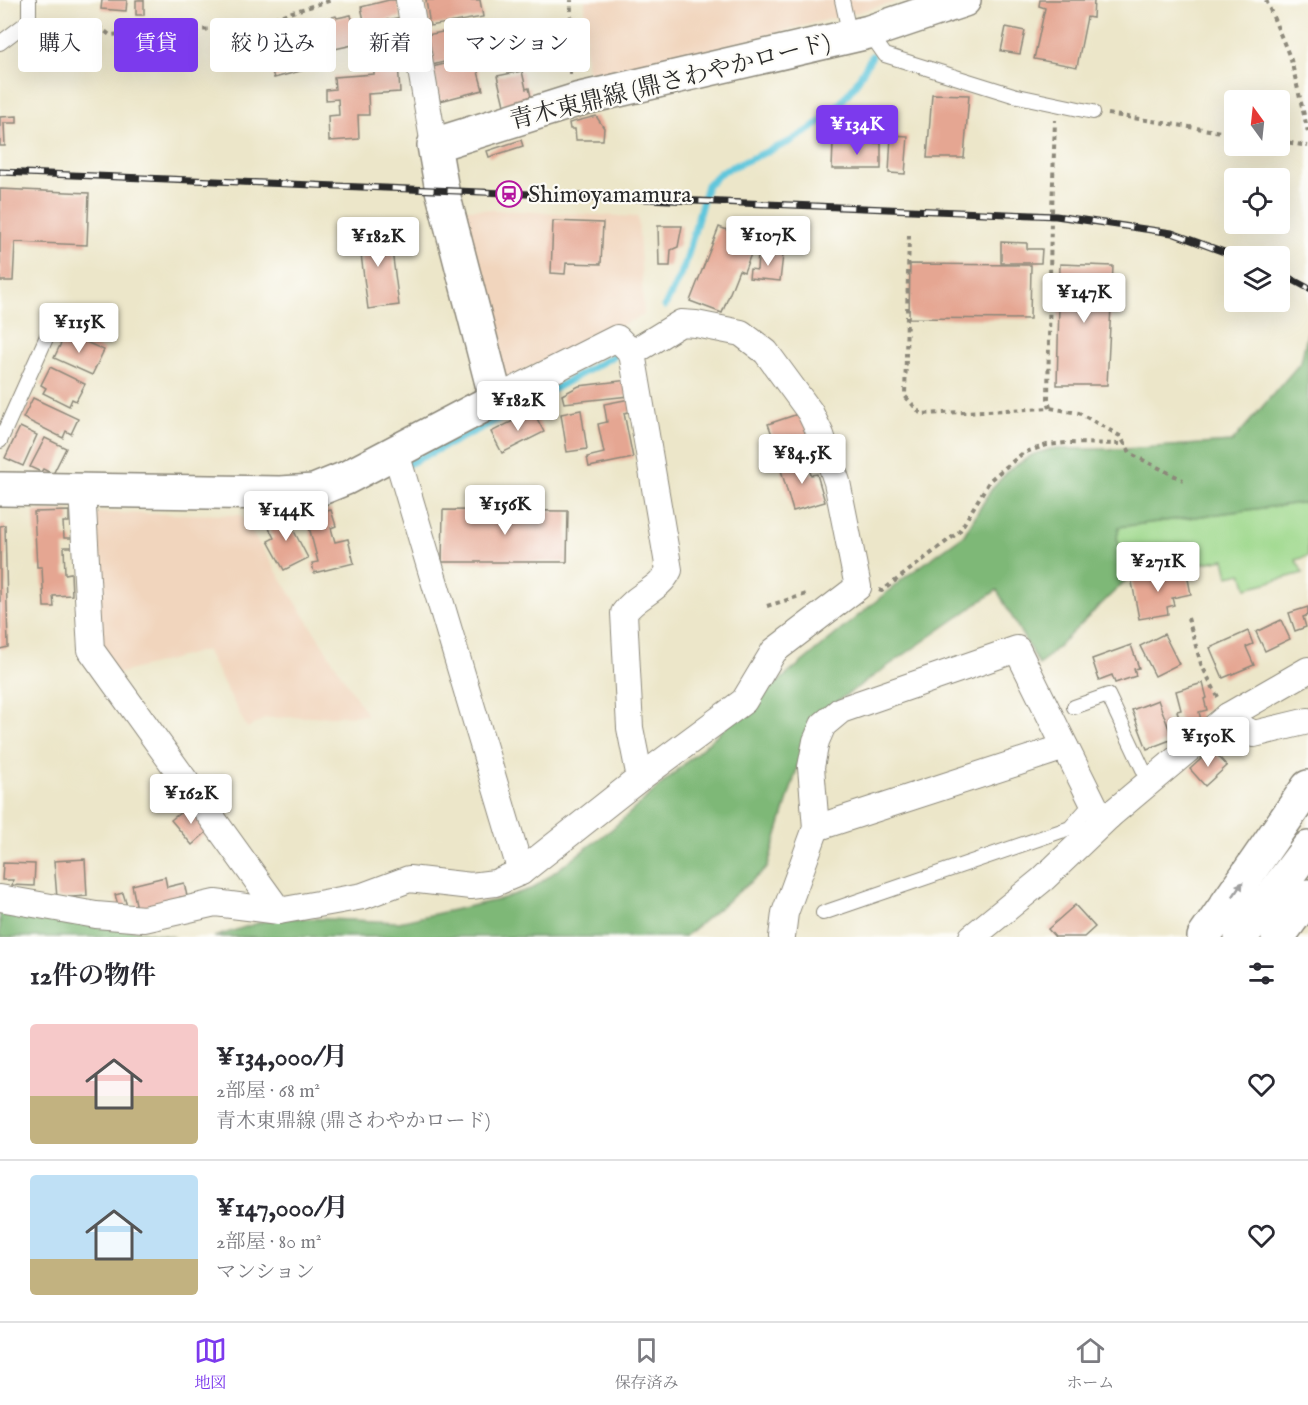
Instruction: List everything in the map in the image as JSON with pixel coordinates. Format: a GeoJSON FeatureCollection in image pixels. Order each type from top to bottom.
{"type":"FeatureCollection","features":[{"type":"Feature","properties":{"kind":"main road","name":"青木東鼎線 (鼎さわやかロード)"},"geometry":{"type":"LineString","coordinates":[[434,146],[580,99],[859,34],[964,0]]}},
{"type":"Feature","properties":{"kind":"main road"},"geometry":{"type":"LineString","coordinates":[[0,489],[83,501],[314,491],[346,478],[399,464],[496,399],[442,190],[434,146]]}},
{"type":"Feature","properties":{"kind":"main road"},"geometry":{"type":"LineString","coordinates":[[1204,937],[1308,787]]}},
{"type":"Feature","properties":{"kind":"main road"},"geometry":{"type":"LineString","coordinates":[[1241,937],[1308,848]]}},
{"type":"Feature","properties":{"kind":"main road"},"geometry":{"type":"LineString","coordinates":[[1278,937],[1308,896]]}},
{"type":"Feature","properties":{"kind":"street"},"geometry":{"type":"LineString","coordinates":[[409,0],[434,146]]}},
{"type":"Feature","properties":{"kind":"street"},"geometry":{"type":"LineString","coordinates":[[0,898],[96,915],[144,919],[215,903],[279,911],[363,896],[409,879],[471,886],[495,883],[521,872],[640,778],[744,701],[774,651],[858,586],[837,482],[810,412],[766,352],[741,333],[681,323],[632,353]]}},
{"type":"Feature","properties":{"kind":"street"},"geometry":{"type":"LineString","coordinates":[[496,399],[616,338],[632,353],[669,570],[664,581],[630,605],[624,613],[630,728],[640,778]]}},
{"type":"Feature","properties":{"kind":"street"},"geometry":{"type":"LineString","coordinates":[[399,464],[521,872]]}},
{"type":"Feature","properties":{"kind":"street"},"geometry":{"type":"LineString","coordinates":[[83,501],[91,650],[279,911]]}},
{"type":"Feature","properties":{"kind":"street"},"geometry":{"type":"LineString","coordinates":[[782,937],[785,914],[816,828],[811,767],[816,741],[823,725],[841,710],[1017,649],[1065,747],[1101,809]]}},
{"type":"Feature","properties":{"kind":"street"},"geometry":{"type":"LineString","coordinates":[[972,937],[1043,879],[1101,809],[1149,782],[1228,716],[1308,670]]}},
{"type":"Feature","properties":{"kind":"street"},"geometry":{"type":"LineString","coordinates":[[1228,716],[1238,726],[1254,734],[1308,722]]}},
{"type":"Feature","properties":{"kind":"street"},"geometry":{"type":"LineString","coordinates":[[816,828],[1065,747]]}},
{"type":"Feature","properties":{"kind":"lane"},"geometry":{"type":"LineString","coordinates":[[29,0],[29,18]]}},
{"type":"Feature","properties":{"kind":"lane"},"geometry":{"type":"LineString","coordinates":[[842,0],[859,34],[885,56],[1014,95],[1093,112]]}},
{"type":"Feature","properties":{"kind":"lane"},"geometry":{"type":"LineString","coordinates":[[0,43],[18,29]]}},
{"type":"Feature","properties":{"kind":"lane"},"geometry":{"type":"LineString","coordinates":[[0,441],[56,316]]}},
{"type":"Feature","properties":{"kind":"lane"},"geometry":{"type":"LineString","coordinates":[[1074,707],[1108,695],[1149,782]]}},
{"type":"Feature","properties":{"kind":"lane"},"geometry":{"type":"LineString","coordinates":[[823,913],[1070,828],[1101,809]]}},
{"type":"Feature","properties":{"kind":"path"},"geometry":{"type":"LineString","coordinates":[[102,29],[110,35],[173,30],[236,29],[332,0]]}},
{"type":"Feature","properties":{"kind":"path"},"geometry":{"type":"LineString","coordinates":[[571,0],[570,83],[580,99]]}},
{"type":"Feature","properties":{"kind":"path"},"geometry":{"type":"LineString","coordinates":[[1266,0],[1291,60],[1308,132]]}},
{"type":"Feature","properties":{"kind":"path"},"geometry":{"type":"LineString","coordinates":[[1052,212],[1056,104]]}},
{"type":"Feature","properties":{"kind":"path"},"geometry":{"type":"LineString","coordinates":[[1093,112],[1224,132]]}},
{"type":"Feature","properties":{"kind":"path"},"geometry":{"type":"LineString","coordinates":[[1290,143],[1308,146]]}},
{"type":"Feature","properties":{"kind":"path"},"geometry":{"type":"LineString","coordinates":[[1050,408],[1048,399],[1052,218]]}},
{"type":"Feature","properties":{"kind":"path"},"geometry":{"type":"LineString","coordinates":[[909,235],[904,396],[921,414],[1050,408],[1079,413],[1120,436],[1127,444],[1131,454],[1183,480]]}},
{"type":"Feature","properties":{"kind":"path"},"geometry":{"type":"LineString","coordinates":[[858,586],[882,591],[959,532],[990,480],[1023,453],[1047,445],[1066,443],[1127,444]]}},
{"type":"Feature","properties":{"kind":"path"},"geometry":{"type":"LineString","coordinates":[[1188,618],[1201,663],[1228,716]]}},
{"type":"Feature","properties":{"kind":"shaded area"},"geometry":{"type":"Polygon","coordinates":[[[585,0],[896,0],[893,3],[596,79],[590,72],[590,18],[585,18],[585,0]]]}},
{"type":"Feature","properties":{"kind":"shaded area"},"geometry":{"type":"Polygon","coordinates":[[[455,208],[638,217],[644,315],[503,379],[455,208]]]}},
{"type":"Feature","properties":{"kind":"shaded area"},"geometry":{"type":"Polygon","coordinates":[[[96,513],[241,515],[367,715],[266,718],[247,728],[206,650],[117,674],[96,647],[96,513]]]}},
{"type":"Feature","properties":{"kind":"green space"},"geometry":{"type":"Polygon","coordinates":[[[1308,330],[1308,502],[1119,527],[1117,538],[1128,578],[1039,665],[997,590],[812,719],[767,868],[684,937],[214,937],[277,917],[399,922],[498,900],[533,888],[612,829],[750,705],[904,578],[964,535],[991,490],[1009,470],[1032,455],[1051,449],[1124,449],[1232,442],[1301,362],[1308,330]]]}},
{"type":"Feature","properties":{"kind":"green space"},"geometry":{"type":"Polygon","coordinates":[[[1308,502],[1308,556],[1296,560],[1303,573],[1247,588],[1242,573],[1228,576],[1224,559],[1128,578],[1117,537],[1119,527],[1308,502]]]}},
{"type":"Feature","properties":{"kind":"green space"},"geometry":{"type":"Polygon","coordinates":[[[0,909],[174,937],[0,937],[0,909]]]}},
{"type":"Feature","properties":{"kind":"building"},"geometry":{"type":"Polygon","coordinates":[[[102,0],[127,0],[126,11],[101,9],[102,0]]]}},
{"type":"Feature","properties":{"kind":"building"},"geometry":{"type":"Polygon","coordinates":[[[136,0],[144,0],[144,15],[136,15],[136,0]]]}},
{"type":"Feature","properties":{"kind":"building"},"geometry":{"type":"Polygon","coordinates":[[[397,0],[401,17],[363,18],[361,7],[397,0]]]}},
{"type":"Feature","properties":{"kind":"building"},"geometry":{"type":"Polygon","coordinates":[[[426,0],[480,0],[483,17],[444,18],[444,24],[432,26],[432,18],[429,18],[426,0]]]}},
{"type":"Feature","properties":{"kind":"building"},"geometry":{"type":"Polygon","coordinates":[[[1040,0],[1094,0],[1093,18],[1087,17],[1077,67],[1034,59],[1045,8],[1039,6],[1040,0]]]}},
{"type":"Feature","properties":{"kind":"building"},"geometry":{"type":"Polygon","coordinates":[[[351,15],[352,18],[348,18],[348,46],[336,49],[336,18],[328,18],[336,16],[337,18],[351,15]]]}},
{"type":"Feature","properties":{"kind":"building"},"geometry":{"type":"Polygon","coordinates":[[[1006,27],[1025,31],[1020,54],[1001,51],[1006,27]]]}},
{"type":"Feature","properties":{"kind":"building"},"geometry":{"type":"Polygon","coordinates":[[[444,32],[444,62],[432,65],[432,34],[444,32]]]}},
{"type":"Feature","properties":{"kind":"building"},"geometry":{"type":"Polygon","coordinates":[[[444,64],[444,72],[478,72],[483,90],[440,101],[432,67],[444,64]]]}},
{"type":"Feature","properties":{"kind":"building"},"geometry":{"type":"Polygon","coordinates":[[[272,72],[297,72],[274,78],[272,72]]]}},
{"type":"Feature","properties":{"kind":"building"},"geometry":{"type":"Polygon","coordinates":[[[374,72],[399,72],[400,92],[368,94],[369,115],[358,115],[359,139],[329,141],[328,116],[339,115],[338,99],[326,100],[326,90],[335,89],[334,77],[374,74],[374,72]]]}},
{"type":"Feature","properties":{"kind":"building"},"geometry":{"type":"Polygon","coordinates":[[[522,72],[526,89],[529,88],[531,97],[504,105],[497,76],[522,72]]]}},
{"type":"Feature","properties":{"kind":"building"},"geometry":{"type":"Polygon","coordinates":[[[932,94],[969,95],[964,158],[927,158],[932,94]]]}},
{"type":"Feature","properties":{"kind":"building"},"geometry":{"type":"Polygon","coordinates":[[[17,116],[17,123],[4,123],[5,146],[0,146],[0,117],[17,116]]]}},
{"type":"Feature","properties":{"kind":"building"},"geometry":{"type":"Polygon","coordinates":[[[596,116],[604,128],[603,140],[576,140],[575,129],[570,129],[569,123],[596,116]]]}},
{"type":"Feature","properties":{"kind":"building"},"geometry":{"type":"Polygon","coordinates":[[[891,135],[908,136],[905,174],[889,173],[891,135]]]}},
{"type":"Feature","properties":{"kind":"building"},"geometry":{"type":"Polygon","coordinates":[[[521,140],[523,146],[489,157],[487,151],[521,140]]]}},
{"type":"Feature","properties":{"kind":"building"},"geometry":{"type":"Polygon","coordinates":[[[833,143],[881,143],[881,169],[832,169],[833,143]]]}},
{"type":"Feature","properties":{"kind":"building"},"geometry":{"type":"Polygon","coordinates":[[[0,189],[89,193],[87,245],[15,242],[13,281],[0,281],[0,189]]]}},
{"type":"Feature","properties":{"kind":"building"},"geometry":{"type":"Polygon","coordinates":[[[553,221],[603,223],[601,264],[566,263],[565,274],[551,273],[553,221]]]}},
{"type":"Feature","properties":{"kind":"building"},"geometry":{"type":"Polygon","coordinates":[[[658,226],[682,226],[678,247],[671,250],[670,266],[659,266],[658,226]]]}},
{"type":"Feature","properties":{"kind":"building"},"geometry":{"type":"Polygon","coordinates":[[[389,227],[399,305],[368,309],[358,231],[389,227]]]}},
{"type":"Feature","properties":{"kind":"building"},"geometry":{"type":"Polygon","coordinates":[[[719,227],[756,241],[744,272],[739,270],[722,313],[690,301],[719,227]]]}},
{"type":"Feature","properties":{"kind":"building"},"geometry":{"type":"Polygon","coordinates":[[[763,234],[789,238],[787,249],[761,245],[763,234]]]}},
{"type":"Feature","properties":{"kind":"building"},"geometry":{"type":"Polygon","coordinates":[[[1001,242],[1027,243],[1027,249],[1042,249],[1041,263],[1001,263],[1001,242]]]}},
{"type":"Feature","properties":{"kind":"building"},"geometry":{"type":"Polygon","coordinates":[[[758,253],[783,255],[780,281],[749,278],[750,269],[757,270],[758,253]]]}},
{"type":"Feature","properties":{"kind":"building"},"geometry":{"type":"Polygon","coordinates":[[[910,264],[1031,265],[1030,319],[909,318],[910,264]]]}},
{"type":"Feature","properties":{"kind":"building"},"geometry":{"type":"Polygon","coordinates":[[[1060,264],[1113,266],[1107,385],[1057,385],[1060,264]]]}},
{"type":"Feature","properties":{"kind":"building"},"geometry":{"type":"Polygon","coordinates":[[[66,333],[104,350],[92,375],[54,358],[66,333]]]}},
{"type":"Feature","properties":{"kind":"building"},"geometry":{"type":"Polygon","coordinates":[[[50,367],[85,384],[76,401],[72,399],[69,406],[43,393],[46,388],[41,385],[50,367]]]}},
{"type":"Feature","properties":{"kind":"building"},"geometry":{"type":"Polygon","coordinates":[[[628,380],[629,396],[564,403],[562,395],[579,386],[628,380]]]}},
{"type":"Feature","properties":{"kind":"building"},"geometry":{"type":"Polygon","coordinates":[[[33,398],[78,419],[71,434],[66,431],[63,438],[23,418],[33,398]]]}},
{"type":"Feature","properties":{"kind":"building"},"geometry":{"type":"Polygon","coordinates":[[[635,398],[637,410],[624,413],[633,458],[589,467],[587,457],[604,453],[598,424],[607,422],[604,404],[635,398]]]}},
{"type":"Feature","properties":{"kind":"building"},"geometry":{"type":"Polygon","coordinates":[[[581,410],[587,449],[567,452],[561,414],[581,410]]]}},
{"type":"Feature","properties":{"kind":"building"},"geometry":{"type":"Polygon","coordinates":[[[533,411],[544,432],[502,453],[491,432],[533,411]]]}},
{"type":"Feature","properties":{"kind":"building"},"geometry":{"type":"Polygon","coordinates":[[[801,413],[815,445],[773,459],[767,439],[773,437],[768,424],[801,413]]]}},
{"type":"Feature","properties":{"kind":"building"},"geometry":{"type":"Polygon","coordinates":[[[20,427],[37,435],[23,466],[5,458],[20,427]]]}},
{"type":"Feature","properties":{"kind":"building"},"geometry":{"type":"Polygon","coordinates":[[[45,438],[66,448],[53,474],[43,469],[41,472],[30,467],[45,438]]]}},
{"type":"Feature","properties":{"kind":"building"},"geometry":{"type":"Polygon","coordinates":[[[806,457],[811,475],[817,474],[825,502],[793,511],[781,470],[789,468],[787,463],[806,457]]]}},
{"type":"Feature","properties":{"kind":"building"},"geometry":{"type":"Polygon","coordinates":[[[331,510],[336,526],[331,528],[335,542],[348,539],[354,563],[314,573],[312,563],[318,562],[308,523],[316,520],[315,514],[331,510]]]}},
{"type":"Feature","properties":{"kind":"building"},"geometry":{"type":"Polygon","coordinates":[[[443,510],[568,511],[567,562],[442,562],[443,510]]]}},
{"type":"Feature","properties":{"kind":"building"},"geometry":{"type":"Polygon","coordinates":[[[69,511],[69,522],[63,522],[64,538],[72,538],[73,547],[64,547],[65,574],[71,573],[72,595],[53,596],[54,607],[44,607],[42,567],[37,567],[34,512],[69,511]]]}},
{"type":"Feature","properties":{"kind":"building"},"geometry":{"type":"Polygon","coordinates":[[[284,512],[308,558],[284,570],[268,541],[274,538],[266,522],[284,512]]]}},
{"type":"Feature","properties":{"kind":"building"},"geometry":{"type":"Polygon","coordinates":[[[5,525],[8,647],[0,649],[0,526],[5,525]]]}},
{"type":"Feature","properties":{"kind":"building"},"geometry":{"type":"Polygon","coordinates":[[[1154,572],[1156,580],[1187,574],[1191,594],[1172,598],[1174,605],[1167,607],[1168,614],[1139,619],[1131,577],[1154,572]]]}},
{"type":"Feature","properties":{"kind":"building"},"geometry":{"type":"Polygon","coordinates":[[[1308,607],[1308,615],[1303,617],[1306,627],[1295,631],[1289,613],[1308,607]]]}},
{"type":"Feature","properties":{"kind":"building"},"geometry":{"type":"Polygon","coordinates":[[[1281,620],[1290,639],[1265,651],[1256,632],[1281,620]]]}},
{"type":"Feature","properties":{"kind":"building"},"geometry":{"type":"Polygon","coordinates":[[[1248,631],[1253,644],[1246,647],[1254,665],[1223,678],[1210,648],[1248,631]]]}},
{"type":"Feature","properties":{"kind":"building"},"geometry":{"type":"Polygon","coordinates":[[[1164,634],[1179,664],[1155,676],[1140,646],[1164,634]]]}},
{"type":"Feature","properties":{"kind":"building"},"geometry":{"type":"Polygon","coordinates":[[[1131,645],[1139,668],[1134,669],[1136,676],[1115,683],[1112,675],[1099,680],[1092,659],[1131,645]]]}},
{"type":"Feature","properties":{"kind":"building"},"geometry":{"type":"Polygon","coordinates":[[[1203,683],[1207,710],[1199,712],[1203,728],[1183,733],[1177,711],[1181,710],[1176,691],[1203,683]]]}},
{"type":"Feature","properties":{"kind":"building"},"geometry":{"type":"Polygon","coordinates":[[[1158,700],[1173,739],[1147,749],[1132,710],[1158,700]]]}},
{"type":"Feature","properties":{"kind":"building"},"geometry":{"type":"Polygon","coordinates":[[[1212,749],[1227,766],[1205,786],[1190,769],[1212,749]]]}},
{"type":"Feature","properties":{"kind":"building"},"geometry":{"type":"Polygon","coordinates":[[[190,805],[210,829],[192,845],[171,820],[190,805]]]}},
{"type":"Feature","properties":{"kind":"building"},"geometry":{"type":"Polygon","coordinates":[[[85,859],[87,896],[57,898],[54,861],[85,859]]]}},
{"type":"Feature","properties":{"kind":"building"},"geometry":{"type":"Polygon","coordinates":[[[3,863],[35,864],[34,886],[12,885],[13,880],[2,880],[3,863]]]}},
{"type":"Feature","properties":{"kind":"building"},"geometry":{"type":"Polygon","coordinates":[[[165,877],[167,887],[184,883],[187,896],[180,897],[181,900],[137,909],[132,885],[165,877]]]}},
{"type":"Feature","properties":{"kind":"building"},"geometry":{"type":"Polygon","coordinates":[[[123,893],[127,906],[119,908],[115,895],[123,893]]]}},
{"type":"Feature","properties":{"kind":"building"},"geometry":{"type":"Polygon","coordinates":[[[1075,905],[1095,927],[1084,937],[1055,937],[1048,929],[1075,905]]]}},
{"type":"Feature","properties":{"kind":"waterway"},"geometry":{"type":"LineString","coordinates":[[665,306],[685,265],[707,185],[723,171],[789,142],[833,112],[855,85],[872,56]]}},
{"type":"Feature","properties":{"kind":"waterway"},"geometry":{"type":"LineString","coordinates":[[406,465],[505,416],[617,354]]}},
{"type":"Feature","properties":{"kind":"railway"},"geometry":{"type":"LineString","coordinates":[[0,172],[1056,216],[1172,233],[1224,252]]}},
{"type":"Feature","properties":{"kind":"railway"},"geometry":{"type":"LineString","coordinates":[[1290,278],[1308,288]]}},
{"type":"Feature","properties":{"kind":"place","name":"Shimoyamamura"},"geometry":{"type":"Point","coordinates":[509,194]}}]}
